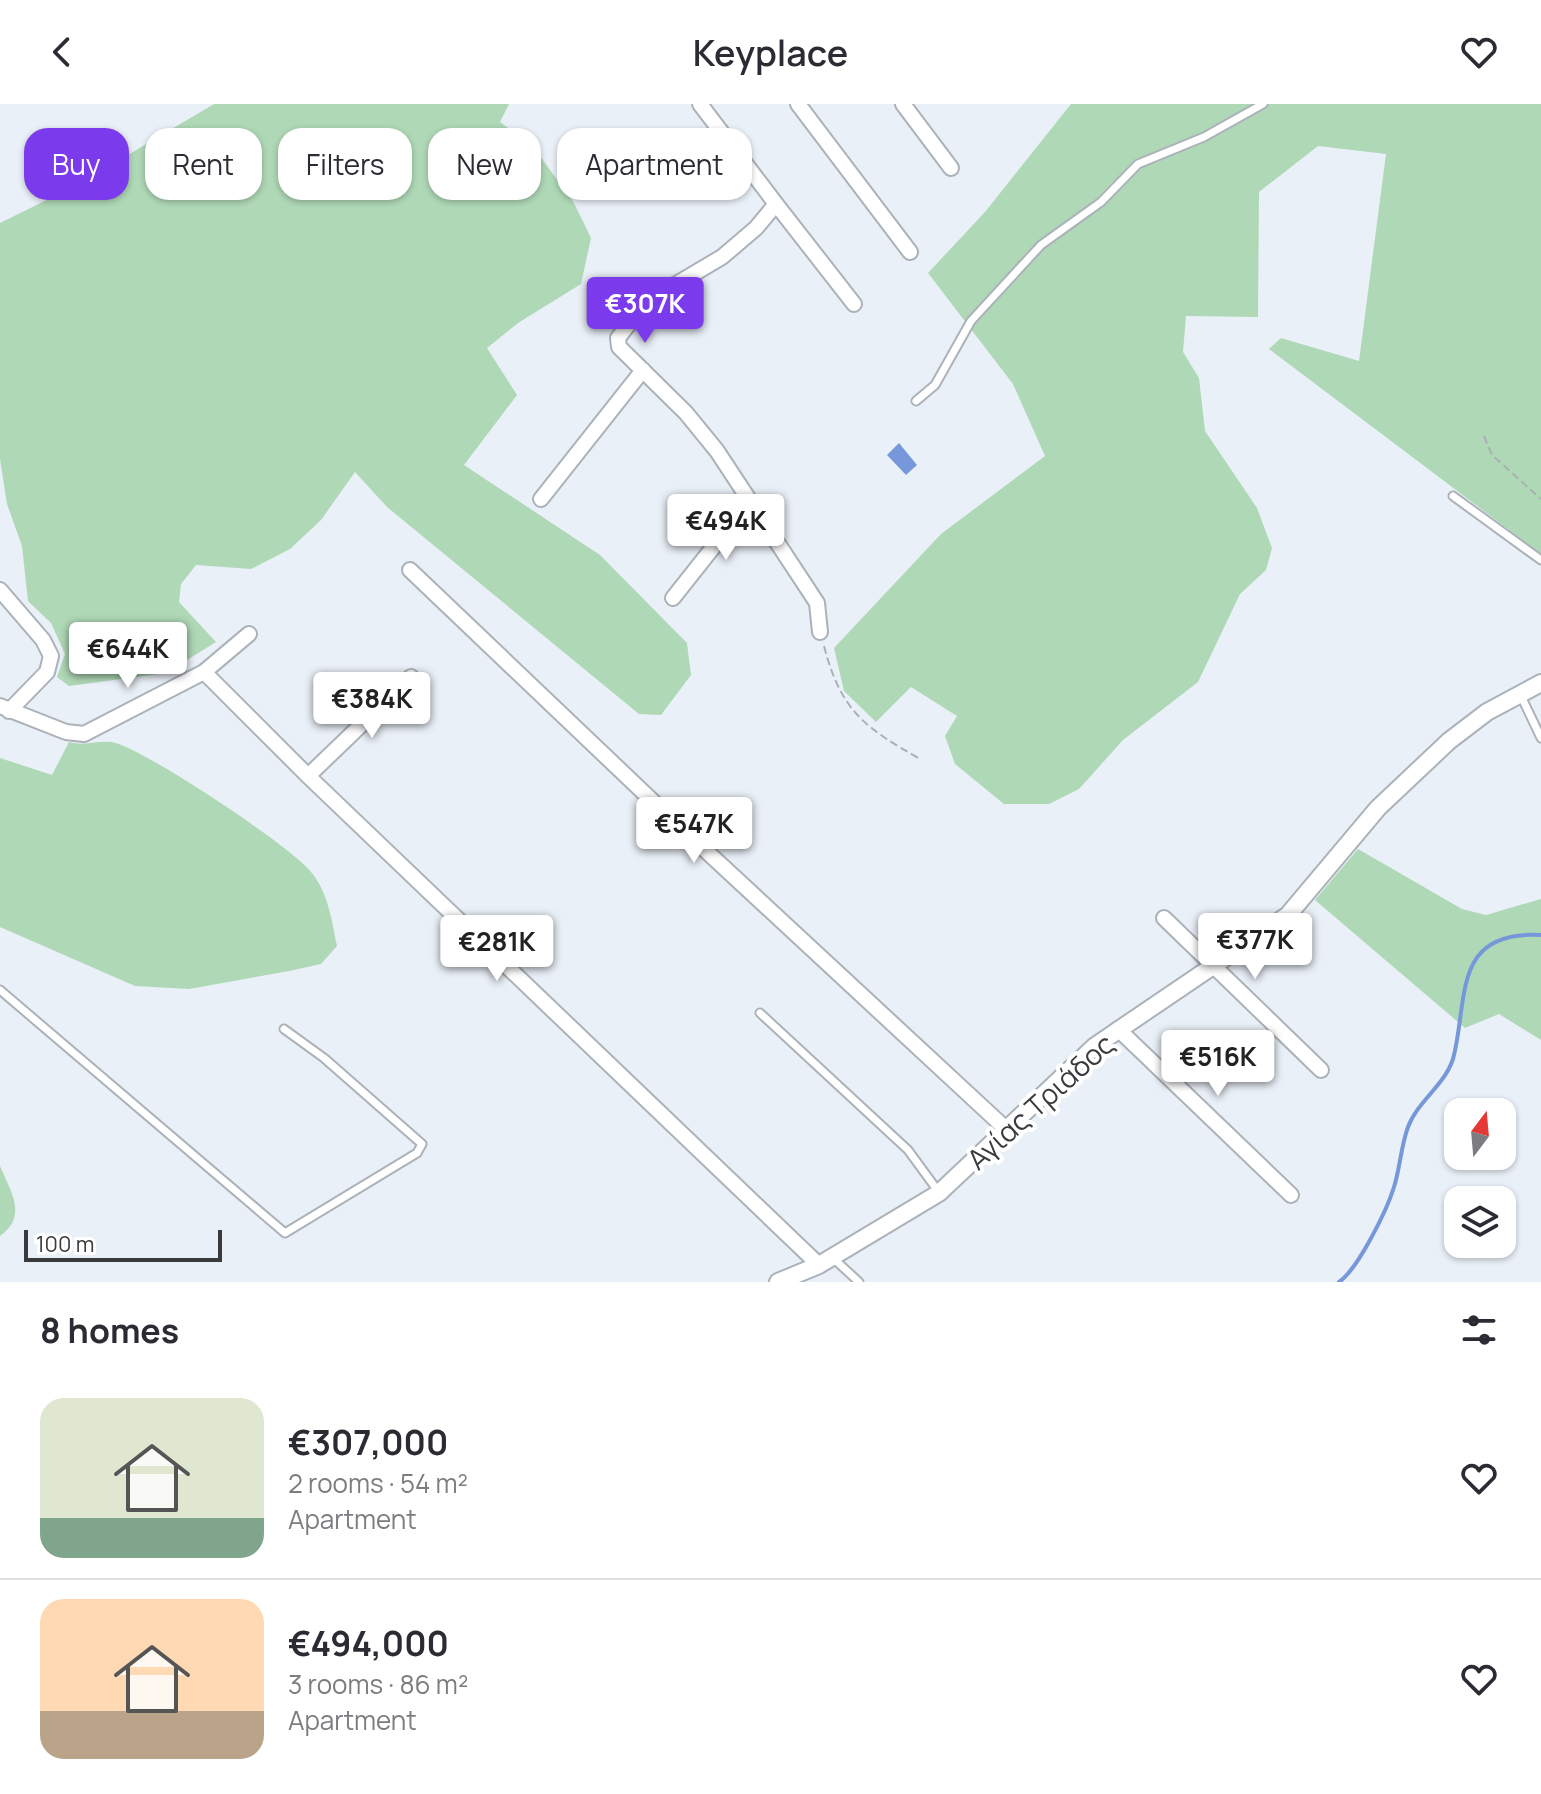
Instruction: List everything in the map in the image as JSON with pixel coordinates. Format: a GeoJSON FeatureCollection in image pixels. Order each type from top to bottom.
{"type":"FeatureCollection","features":[{"type":"Feature","properties":{"kind":"street"},"geometry":{"type":"LineString","coordinates":[[700,104],[854,304]]}},
{"type":"Feature","properties":{"kind":"street"},"geometry":{"type":"LineString","coordinates":[[798,104],[910,252]]}},
{"type":"Feature","properties":{"kind":"street"},"geometry":{"type":"LineString","coordinates":[[903,104],[951,168]]}},
{"type":"Feature","properties":{"kind":"street"},"geometry":{"type":"LineString","coordinates":[[776,204],[756,228],[722,257],[646,302],[618,338],[619,347],[717,451],[817,603],[820,632]]}},
{"type":"Feature","properties":{"kind":"street"},"geometry":{"type":"LineString","coordinates":[[541,499],[643,370]]}},
{"type":"Feature","properties":{"kind":"street"},"geometry":{"type":"LineString","coordinates":[[673,598],[749,502]]}},
{"type":"Feature","properties":{"kind":"street"},"geometry":{"type":"LineString","coordinates":[[410,570],[663,811],[1006,1129]]}},
{"type":"Feature","properties":{"kind":"street"},"geometry":{"type":"LineString","coordinates":[[0,590],[43,640],[51,656],[47,672],[5,709],[66,732],[84,734],[204,672],[249,634]]}},
{"type":"Feature","properties":{"kind":"street"},"geometry":{"type":"LineString","coordinates":[[204,672],[308,776],[825,1261]]}},
{"type":"Feature","properties":{"kind":"street"},"geometry":{"type":"LineString","coordinates":[[308,776],[411,677]]}},
{"type":"Feature","properties":{"kind":"street","name":"Αγίας Τριάδος"},"geometry":{"type":"LineString","coordinates":[[778,1282],[825,1261],[939,1193],[1065,1071],[1118,1029],[1215,968],[1288,915],[1378,808],[1449,741],[1487,712],[1541,683]]}},
{"type":"Feature","properties":{"kind":"street"},"geometry":{"type":"LineString","coordinates":[[1164,918],[1321,1070]]}},
{"type":"Feature","properties":{"kind":"street"},"geometry":{"type":"LineString","coordinates":[[1118,1029],[1291,1195]]}},
{"type":"Feature","properties":{"kind":"lane"},"geometry":{"type":"LineString","coordinates":[[916,401],[935,385],[971,321],[1041,245],[1101,202],[1138,164],[1204,137],[1263,104]]}},
{"type":"Feature","properties":{"kind":"lane"},"geometry":{"type":"LineString","coordinates":[[1453,496],[1541,560]]}},
{"type":"Feature","properties":{"kind":"lane"},"geometry":{"type":"LineString","coordinates":[[1520,694],[1541,738]]}},
{"type":"Feature","properties":{"kind":"lane"},"geometry":{"type":"LineString","coordinates":[[0,990],[285,1233],[417,1153],[422,1144],[324,1058],[284,1029]]}},
{"type":"Feature","properties":{"kind":"lane"},"geometry":{"type":"LineString","coordinates":[[760,1013],[908,1150],[939,1193]]}},
{"type":"Feature","properties":{"kind":"lane"},"geometry":{"type":"LineString","coordinates":[[825,1261],[859,1282]]}},
{"type":"Feature","properties":{"kind":"path"},"geometry":{"type":"LineString","coordinates":[[1484,436],[1492,455],[1541,499]]}},
{"type":"Feature","properties":{"kind":"path"},"geometry":{"type":"LineString","coordinates":[[820,632],[840,697],[884,739],[920,759]]}},
{"type":"Feature","properties":{"kind":"green space"},"geometry":{"type":"Polygon","coordinates":[[[214,104],[509,104],[500,122],[508,128],[428,128],[428,200],[541,200],[541,157],[557,180],[557,200],[572,200],[591,238],[581,284],[518,323],[487,348],[517,395],[464,465],[600,555],[687,643],[691,675],[661,715],[639,714],[387,507],[355,472],[321,520],[290,549],[251,569],[196,565],[181,584],[179,602],[216,642],[166,673],[69,686],[57,677],[65,654],[51,623],[28,601],[22,546],[7,504],[0,459],[0,223],[47,200],[129,200],[129,154],[145,145],[145,200],[262,200],[262,128],[173,128],[214,104]]]}},
{"type":"Feature","properties":{"kind":"green space"},"geometry":{"type":"Polygon","coordinates":[[[1071,104],[1541,104],[1541,554],[1269,349],[1281,338],[1359,361],[1386,154],[1318,146],[1259,192],[1258,317],[1186,316],[1183,352],[1199,378],[1205,431],[1257,508],[1272,548],[1266,570],[1240,594],[1198,682],[1123,740],[1079,789],[1049,804],[1004,804],[955,764],[945,736],[957,716],[911,687],[876,722],[844,691],[834,648],[941,534],[1045,456],[1013,384],[928,273],[985,212],[1071,104]]]}},
{"type":"Feature","properties":{"kind":"green space"},"geometry":{"type":"Polygon","coordinates":[[[69,742],[111,742],[127,747],[182,778],[276,842],[311,872],[322,888],[337,946],[321,964],[289,971],[189,989],[135,986],[0,927],[0,758],[52,775],[69,742]]]}},
{"type":"Feature","properties":{"kind":"green space"},"geometry":{"type":"Polygon","coordinates":[[[1358,849],[1462,909],[1486,915],[1541,899],[1541,1040],[1499,1014],[1465,1028],[1315,900],[1358,849]]]}},
{"type":"Feature","properties":{"kind":"green space"},"geometry":{"type":"Polygon","coordinates":[[[0,1166],[15,1203],[15,1212],[8,1228],[0,1236],[0,1166]]]}},
{"type":"Feature","properties":{"kind":"water"},"geometry":{"type":"Polygon","coordinates":[[[899,443],[917,465],[906,475],[887,455],[899,443]]]}},
{"type":"Feature","properties":{"kind":"waterway"},"geometry":{"type":"LineString","coordinates":[[1339,1282],[1355,1265],[1385,1210],[1413,1117],[1451,1065],[1464,990],[1478,955],[1492,943],[1513,936],[1541,935]]}}]}
